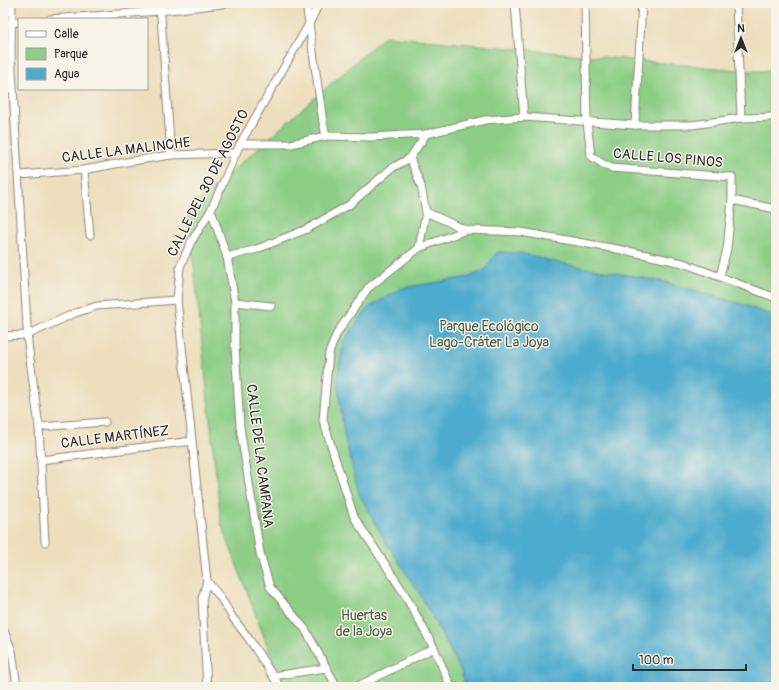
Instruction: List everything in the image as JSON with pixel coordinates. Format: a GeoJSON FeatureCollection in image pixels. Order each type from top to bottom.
{"type":"FeatureCollection","features":[{"type":"Feature","properties":{"kind":"street"},"geometry":{"type":"LineString","coordinates":[[12,3],[16,22],[11,54],[27,335],[39,427],[45,542]]}},
{"type":"Feature","properties":{"kind":"street"},"geometry":{"type":"LineString","coordinates":[[59,18],[160,7],[231,3]]}},
{"type":"Feature","properties":{"kind":"street"},"geometry":{"type":"LineString","coordinates":[[306,3],[326,136]]}},
{"type":"Feature","properties":{"kind":"street","name":"CALLE DEL 30 DE AGOSTO"},"geometry":{"type":"LineString","coordinates":[[207,581],[177,300],[180,267],[191,242],[211,210],[240,144],[320,3]]}},
{"type":"Feature","properties":{"kind":"street"},"geometry":{"type":"LineString","coordinates":[[515,3],[524,116]]}},
{"type":"Feature","properties":{"kind":"street"},"geometry":{"type":"LineString","coordinates":[[585,3],[588,122]]}},
{"type":"Feature","properties":{"kind":"street"},"geometry":{"type":"LineString","coordinates":[[635,125],[642,3]]}},
{"type":"Feature","properties":{"kind":"street"},"geometry":{"type":"LineString","coordinates":[[736,3],[741,118]]}},
{"type":"Feature","properties":{"kind":"street"},"geometry":{"type":"LineString","coordinates":[[160,7],[171,155]]}},
{"type":"Feature","properties":{"kind":"street"},"geometry":{"type":"LineString","coordinates":[[3,24],[16,22]]}},
{"type":"Feature","properties":{"kind":"street"},"geometry":{"type":"LineString","coordinates":[[240,144],[291,144],[326,136],[372,137],[426,134],[485,120],[524,116],[635,125],[692,125],[741,118],[776,117]]}},
{"type":"Feature","properties":{"kind":"street","name":"CALLE LOS PINOS"},"geometry":{"type":"LineString","coordinates":[[588,122],[591,156],[603,164],[611,168],[732,177],[732,200]]}},
{"type":"Feature","properties":{"kind":"street"},"geometry":{"type":"LineString","coordinates":[[228,257],[257,249],[307,229],[349,205],[392,168],[410,158],[426,134]]}},
{"type":"Feature","properties":{"kind":"street","name":"CALLE LA MALINCHE"},"geometry":{"type":"LineString","coordinates":[[19,175],[84,170],[171,155],[236,153]]}},
{"type":"Feature","properties":{"kind":"street"},"geometry":{"type":"LineString","coordinates":[[410,158],[421,186],[426,212],[419,248]]}},
{"type":"Feature","properties":{"kind":"street"},"geometry":{"type":"LineString","coordinates":[[84,170],[90,235]]}},
{"type":"Feature","properties":{"kind":"street"},"geometry":{"type":"LineString","coordinates":[[720,276],[727,249],[732,200],[776,209]]}},
{"type":"Feature","properties":{"kind":"street","name":"CALLE DE LA CAMPANA"},"geometry":{"type":"LineString","coordinates":[[211,210],[228,257],[235,302],[235,347],[240,427],[260,553],[270,587],[305,629],[337,687]]}},
{"type":"Feature","properties":{"kind":"street"},"geometry":{"type":"LineString","coordinates":[[426,212],[466,230],[521,232],[628,251],[683,263],[776,298]]}},
{"type":"Feature","properties":{"kind":"street"},"geometry":{"type":"LineString","coordinates":[[451,687],[434,648],[404,593],[354,517],[323,420],[329,352],[336,333],[368,288],[419,248],[466,230]]}},
{"type":"Feature","properties":{"kind":"street"},"geometry":{"type":"LineString","coordinates":[[3,336],[27,335],[75,313],[97,306],[177,300]]}},
{"type":"Feature","properties":{"kind":"street"},"geometry":{"type":"LineString","coordinates":[[235,302],[271,306]]}},
{"type":"Feature","properties":{"kind":"street"},"geometry":{"type":"LineString","coordinates":[[39,427],[105,422]]}},
{"type":"Feature","properties":{"kind":"street","name":"CALLE MARTÍNEZ"},"geometry":{"type":"LineString","coordinates":[[41,460],[192,441]]}},
{"type":"Feature","properties":{"kind":"street"},"geometry":{"type":"LineString","coordinates":[[207,581],[250,639],[280,687]]}},
{"type":"Feature","properties":{"kind":"street"},"geometry":{"type":"LineString","coordinates":[[207,581],[202,599],[207,687]]}},
{"type":"Feature","properties":{"kind":"street"},"geometry":{"type":"LineString","coordinates":[[3,628],[12,651],[17,687]]}},
{"type":"Feature","properties":{"kind":"street"},"geometry":{"type":"LineString","coordinates":[[356,687],[434,648]]}},
{"type":"Feature","properties":{"kind":"street"},"geometry":{"type":"LineString","coordinates":[[273,676],[326,668]]}},
{"type":"Feature","properties":{"kind":"green space","name":"Parque Ecológico Lago-Cráter La Joya"},"geometry":{"type":"Polygon","coordinates":[[[385,36],[747,71],[776,71],[776,687],[283,687],[221,523],[188,210],[385,36]]]}},
{"type":"Feature","properties":{"kind":"water"},"geometry":{"type":"Polygon","coordinates":[[[497,252],[521,253],[555,262],[666,282],[745,305],[776,317],[776,687],[466,687],[460,669],[421,596],[385,541],[359,494],[344,435],[337,379],[344,340],[368,308],[402,288],[469,277],[485,270],[497,252]]]}},
{"type":"Feature","properties":{"kind":"park label","name":"Huertas de la Joya"},"geometry":{"type":"Point","coordinates":[364,624]}}]}
